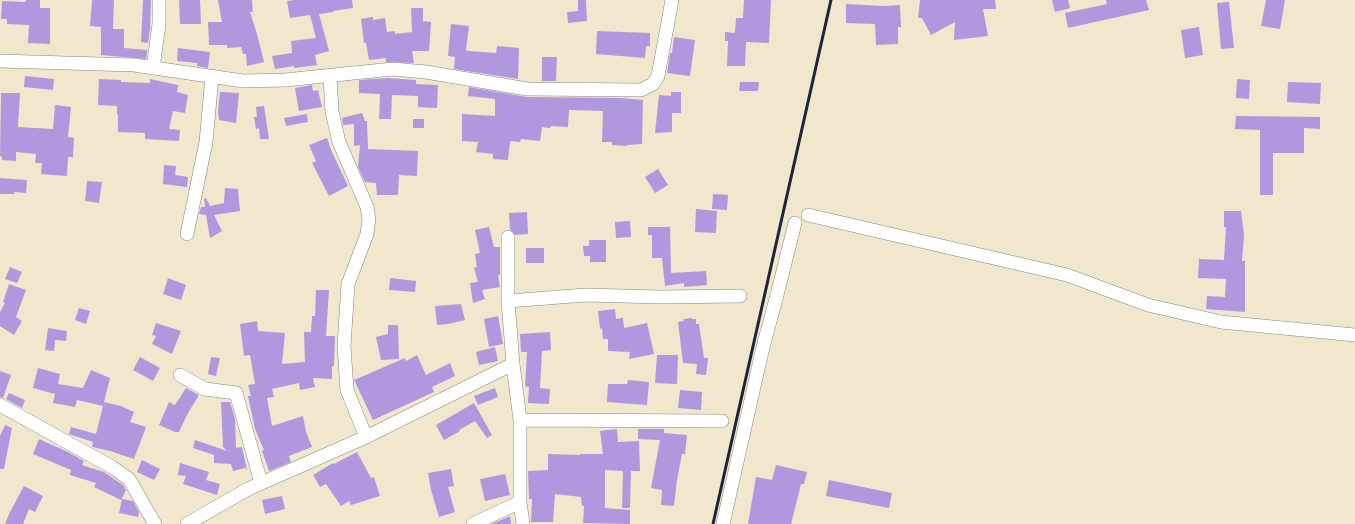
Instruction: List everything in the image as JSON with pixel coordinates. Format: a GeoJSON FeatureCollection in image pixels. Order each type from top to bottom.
{"type":"FeatureCollection","features":[{"type":"Feature","properties":{"kind":"street"},"geometry":{"type":"LineString","coordinates":[[153,68],[159,24],[159,0]]}},
{"type":"Feature","properties":{"kind":"street"},"geometry":{"type":"LineString","coordinates":[[0,61],[134,65],[243,81],[285,80],[393,70],[426,72],[527,89],[642,90],[653,84],[658,76],[672,0]]}},
{"type":"Feature","properties":{"kind":"street"},"geometry":{"type":"LineString","coordinates":[[330,76],[332,112],[339,142],[367,207],[369,219],[366,234],[348,284],[344,346],[347,390],[366,437]]}},
{"type":"Feature","properties":{"kind":"street"},"geometry":{"type":"LineString","coordinates":[[187,234],[206,142],[212,77]]}},
{"type":"Feature","properties":{"kind":"street"},"geometry":{"type":"LineString","coordinates":[[808,214],[1067,275],[1148,305],[1221,322],[1355,335]]}},
{"type":"Feature","properties":{"kind":"street"},"geometry":{"type":"LineString","coordinates":[[723,524],[763,347],[795,223]]}},
{"type":"Feature","properties":{"kind":"street"},"geometry":{"type":"LineString","coordinates":[[508,236],[508,301],[513,364],[520,420],[520,502],[523,524]]}},
{"type":"Feature","properties":{"kind":"street"},"geometry":{"type":"LineString","coordinates":[[508,301],[586,295],[659,297],[740,296]]}},
{"type":"Feature","properties":{"kind":"street"},"geometry":{"type":"LineString","coordinates":[[187,524],[261,483],[366,437],[513,364]]}},
{"type":"Feature","properties":{"kind":"street"},"geometry":{"type":"LineString","coordinates":[[180,375],[205,389],[236,393],[261,483]]}},
{"type":"Feature","properties":{"kind":"street"},"geometry":{"type":"LineString","coordinates":[[0,405],[112,467],[129,479],[155,524]]}},
{"type":"Feature","properties":{"kind":"street"},"geometry":{"type":"LineString","coordinates":[[520,420],[722,421]]}},
{"type":"Feature","properties":{"kind":"street"},"geometry":{"type":"LineString","coordinates":[[473,524],[520,502]]}},
{"type":"Feature","properties":{"kind":"building"},"geometry":{"type":"Polygon","coordinates":[[[26,0],[40,0],[40,8],[50,8],[50,44],[28,43],[29,25],[7,24],[7,19],[1,19],[2,1],[26,2],[26,0]]]}},
{"type":"Feature","properties":{"kind":"building"},"geometry":{"type":"Polygon","coordinates":[[[92,0],[114,0],[113,29],[124,29],[124,48],[147,50],[146,59],[101,55],[101,27],[90,26],[92,0]]]}},
{"type":"Feature","properties":{"kind":"building"},"geometry":{"type":"Polygon","coordinates":[[[143,0],[151,0],[148,43],[141,42],[143,0]]]}},
{"type":"Feature","properties":{"kind":"building"},"geometry":{"type":"Polygon","coordinates":[[[179,0],[200,0],[201,24],[180,24],[179,0]]]}},
{"type":"Feature","properties":{"kind":"building"},"geometry":{"type":"Polygon","coordinates":[[[218,0],[252,0],[253,12],[250,12],[264,62],[247,66],[246,54],[243,54],[241,47],[227,48],[227,45],[209,45],[208,22],[222,22],[218,0]]]}},
{"type":"Feature","properties":{"kind":"building"},"geometry":{"type":"Polygon","coordinates":[[[352,0],[353,8],[319,14],[329,51],[315,55],[317,65],[275,69],[272,56],[292,53],[291,41],[316,38],[310,15],[290,18],[287,1],[352,0]]]}},
{"type":"Feature","properties":{"kind":"building"},"geometry":{"type":"Polygon","coordinates":[[[578,0],[586,0],[587,21],[568,23],[567,12],[578,11],[578,0]]]}},
{"type":"Feature","properties":{"kind":"building"},"geometry":{"type":"Polygon","coordinates":[[[744,0],[771,0],[769,43],[746,42],[745,66],[727,66],[728,41],[725,41],[725,32],[735,33],[736,18],[743,18],[744,0]]]}},
{"type":"Feature","properties":{"kind":"building"},"geometry":{"type":"Polygon","coordinates":[[[920,0],[995,0],[996,9],[983,9],[988,36],[954,40],[955,22],[931,35],[922,18],[918,18],[920,0]]]}},
{"type":"Feature","properties":{"kind":"building"},"geometry":{"type":"Polygon","coordinates":[[[1052,0],[1068,0],[1070,8],[1055,12],[1052,0]]]}},
{"type":"Feature","properties":{"kind":"building"},"geometry":{"type":"Polygon","coordinates":[[[1106,0],[1146,0],[1149,10],[1068,28],[1065,13],[1107,4],[1106,0]]]}},
{"type":"Feature","properties":{"kind":"building"},"geometry":{"type":"Polygon","coordinates":[[[1266,0],[1285,0],[1280,29],[1261,26],[1266,0]]]}},
{"type":"Feature","properties":{"kind":"building"},"geometry":{"type":"Polygon","coordinates":[[[1229,2],[1234,48],[1221,49],[1217,3],[1229,2]]]}},
{"type":"Feature","properties":{"kind":"building"},"geometry":{"type":"Polygon","coordinates":[[[846,4],[883,6],[900,5],[901,27],[898,27],[898,44],[876,45],[875,24],[846,23],[846,4]]]}},
{"type":"Feature","properties":{"kind":"building"},"geometry":{"type":"Polygon","coordinates":[[[411,8],[423,8],[423,21],[431,22],[429,51],[412,51],[414,63],[386,62],[386,58],[369,60],[366,43],[364,43],[361,19],[373,17],[373,20],[385,18],[387,32],[395,31],[395,34],[412,32],[411,8]]]}},
{"type":"Feature","properties":{"kind":"building"},"geometry":{"type":"Polygon","coordinates":[[[451,24],[469,26],[466,50],[496,53],[497,46],[519,48],[518,79],[454,69],[455,57],[448,56],[451,24]]]}},
{"type":"Feature","properties":{"kind":"building"},"geometry":{"type":"Polygon","coordinates":[[[1199,27],[1203,55],[1185,58],[1181,30],[1199,27]]]}},
{"type":"Feature","properties":{"kind":"building"},"geometry":{"type":"Polygon","coordinates":[[[597,31],[650,33],[650,46],[646,46],[645,58],[596,54],[597,31]]]}},
{"type":"Feature","properties":{"kind":"building"},"geometry":{"type":"Polygon","coordinates":[[[674,37],[695,40],[690,76],[667,73],[674,37]]]}},
{"type":"Feature","properties":{"kind":"building"},"geometry":{"type":"Polygon","coordinates":[[[178,48],[210,52],[208,68],[197,66],[197,63],[177,61],[178,48]]]}},
{"type":"Feature","properties":{"kind":"building"},"geometry":{"type":"Polygon","coordinates":[[[542,57],[557,57],[556,81],[542,81],[542,57]]]}},
{"type":"Feature","properties":{"kind":"building"},"geometry":{"type":"Polygon","coordinates":[[[25,76],[54,79],[53,90],[24,87],[25,76]]]}},
{"type":"Feature","properties":{"kind":"building"},"geometry":{"type":"Polygon","coordinates":[[[388,78],[416,80],[416,84],[438,85],[437,108],[418,107],[418,96],[392,95],[391,119],[379,119],[380,94],[359,93],[359,80],[388,78]]]}},
{"type":"Feature","properties":{"kind":"building"},"geometry":{"type":"Polygon","coordinates":[[[99,79],[121,80],[121,82],[150,83],[150,79],[178,85],[177,92],[188,95],[185,113],[173,111],[169,129],[180,130],[179,141],[145,139],[145,133],[118,132],[117,106],[98,105],[99,79]]]}},
{"type":"Feature","properties":{"kind":"building"},"geometry":{"type":"Polygon","coordinates":[[[1237,79],[1250,80],[1249,99],[1236,98],[1237,79]]]}},
{"type":"Feature","properties":{"kind":"building"},"geometry":{"type":"Polygon","coordinates":[[[740,82],[759,82],[758,91],[739,91],[740,82]]]}},
{"type":"Feature","properties":{"kind":"building"},"geometry":{"type":"Polygon","coordinates":[[[1288,82],[1321,83],[1320,104],[1287,102],[1288,82]]]}},
{"type":"Feature","properties":{"kind":"building"},"geometry":{"type":"Polygon","coordinates":[[[312,85],[313,91],[318,90],[322,107],[299,111],[295,88],[312,85]]]}},
{"type":"Feature","properties":{"kind":"building"},"geometry":{"type":"Polygon","coordinates":[[[469,87],[527,97],[621,98],[643,100],[642,144],[627,146],[612,145],[612,142],[602,142],[603,111],[569,110],[568,127],[542,127],[540,141],[521,139],[520,142],[510,141],[508,160],[493,159],[493,154],[476,152],[478,142],[462,141],[462,114],[495,116],[495,99],[468,96],[469,87]]]}},
{"type":"Feature","properties":{"kind":"building"},"geometry":{"type":"Polygon","coordinates":[[[220,92],[239,93],[236,123],[219,120],[218,111],[220,92]]]}},
{"type":"Feature","properties":{"kind":"building"},"geometry":{"type":"Polygon","coordinates":[[[671,92],[681,92],[681,113],[672,113],[672,132],[655,133],[659,95],[671,96],[671,92]]]}},
{"type":"Feature","properties":{"kind":"building"},"geometry":{"type":"Polygon","coordinates":[[[1,93],[20,93],[18,127],[53,129],[55,105],[71,107],[68,137],[74,138],[73,157],[68,157],[67,176],[41,174],[42,163],[35,163],[36,154],[16,152],[16,161],[2,160],[2,157],[0,156],[1,93]]]}},
{"type":"Feature","properties":{"kind":"building"},"geometry":{"type":"Polygon","coordinates":[[[264,106],[269,139],[260,139],[259,128],[256,129],[254,117],[257,117],[256,107],[264,106]]]}},
{"type":"Feature","properties":{"kind":"building"},"geometry":{"type":"Polygon","coordinates":[[[362,113],[365,121],[367,121],[368,149],[418,151],[417,176],[399,175],[398,195],[377,195],[376,183],[365,182],[358,167],[360,145],[354,146],[354,124],[343,125],[342,118],[362,113]]]}},
{"type":"Feature","properties":{"kind":"building"},"geometry":{"type":"Polygon","coordinates":[[[307,114],[308,122],[286,126],[284,118],[307,114]]]}},
{"type":"Feature","properties":{"kind":"building"},"geometry":{"type":"Polygon","coordinates":[[[1236,116],[1320,117],[1320,129],[1304,128],[1304,153],[1273,153],[1273,195],[1260,195],[1260,130],[1235,129],[1236,116]]]}},
{"type":"Feature","properties":{"kind":"building"},"geometry":{"type":"Polygon","coordinates":[[[413,119],[424,119],[424,128],[413,128],[413,119]]]}},
{"type":"Feature","properties":{"kind":"building"},"geometry":{"type":"Polygon","coordinates":[[[327,138],[348,186],[329,196],[312,163],[316,161],[309,145],[327,138]]]}},
{"type":"Feature","properties":{"kind":"building"},"geometry":{"type":"Polygon","coordinates":[[[164,165],[176,166],[175,175],[188,177],[187,187],[163,184],[164,165]]]}},
{"type":"Feature","properties":{"kind":"building"},"geometry":{"type":"Polygon","coordinates":[[[658,169],[668,185],[655,193],[645,177],[658,169]]]}},
{"type":"Feature","properties":{"kind":"building"},"geometry":{"type":"Polygon","coordinates":[[[0,178],[27,180],[26,193],[14,192],[14,194],[0,194],[0,178]]]}},
{"type":"Feature","properties":{"kind":"building"},"geometry":{"type":"Polygon","coordinates":[[[87,181],[102,182],[99,203],[85,201],[87,181]]]}},
{"type":"Feature","properties":{"kind":"building"},"geometry":{"type":"Polygon","coordinates":[[[225,188],[238,189],[240,211],[214,215],[222,231],[210,238],[206,215],[199,214],[201,207],[205,207],[204,199],[206,198],[210,206],[224,203],[225,188]]]}},
{"type":"Feature","properties":{"kind":"building"},"geometry":{"type":"Polygon","coordinates":[[[713,194],[728,195],[727,210],[712,209],[713,194]]]}},
{"type":"Feature","properties":{"kind":"building"},"geometry":{"type":"Polygon","coordinates":[[[696,209],[717,211],[716,233],[695,232],[696,209]]]}},
{"type":"Feature","properties":{"kind":"building"},"geometry":{"type":"Polygon","coordinates":[[[1224,211],[1241,211],[1244,235],[1242,261],[1245,261],[1245,312],[1206,309],[1207,296],[1225,297],[1226,279],[1198,278],[1199,259],[1224,260],[1226,227],[1224,227],[1224,211]]]}},
{"type":"Feature","properties":{"kind":"building"},"geometry":{"type":"Polygon","coordinates":[[[527,212],[528,234],[515,235],[510,229],[509,213],[527,212]]]}},
{"type":"Feature","properties":{"kind":"building"},"geometry":{"type":"Polygon","coordinates":[[[630,221],[631,237],[616,238],[615,222],[630,221]]]}},
{"type":"Feature","properties":{"kind":"building"},"geometry":{"type":"Polygon","coordinates":[[[489,227],[494,247],[500,247],[500,275],[498,275],[500,287],[482,290],[485,299],[473,303],[470,283],[478,282],[474,268],[477,267],[475,254],[480,253],[475,230],[489,227]]]}},
{"type":"Feature","properties":{"kind":"building"},"geometry":{"type":"Polygon","coordinates":[[[648,227],[670,227],[671,273],[706,271],[707,285],[684,287],[684,283],[665,286],[662,258],[652,258],[652,235],[648,235],[648,227]]]}},
{"type":"Feature","properties":{"kind":"building"},"geometry":{"type":"Polygon","coordinates":[[[589,240],[606,240],[606,262],[590,262],[590,256],[584,256],[583,246],[589,246],[589,240]]]}},
{"type":"Feature","properties":{"kind":"building"},"geometry":{"type":"Polygon","coordinates":[[[526,248],[544,248],[544,263],[526,263],[526,248]]]}},
{"type":"Feature","properties":{"kind":"building"},"geometry":{"type":"Polygon","coordinates":[[[10,267],[22,272],[17,283],[5,279],[10,267]]]}},
{"type":"Feature","properties":{"kind":"building"},"geometry":{"type":"Polygon","coordinates":[[[168,278],[186,285],[181,300],[163,294],[168,278]]]}},
{"type":"Feature","properties":{"kind":"building"},"geometry":{"type":"Polygon","coordinates":[[[390,278],[416,281],[415,292],[389,290],[390,278]]]}},
{"type":"Feature","properties":{"kind":"building"},"geometry":{"type":"Polygon","coordinates":[[[9,284],[26,290],[16,317],[22,321],[14,335],[0,326],[0,312],[5,303],[3,302],[9,284]]]}},
{"type":"Feature","properties":{"kind":"building"},"geometry":{"type":"Polygon","coordinates":[[[316,290],[329,290],[326,336],[335,336],[332,379],[313,378],[315,387],[300,390],[299,383],[272,389],[274,397],[267,398],[272,426],[303,416],[306,432],[312,447],[289,456],[291,462],[269,471],[262,451],[264,450],[255,429],[248,396],[251,396],[248,385],[255,384],[250,355],[244,356],[240,324],[257,321],[258,331],[285,333],[282,364],[305,362],[304,332],[311,332],[312,316],[315,316],[316,290]]]}},
{"type":"Feature","properties":{"kind":"building"},"geometry":{"type":"Polygon","coordinates":[[[461,304],[465,320],[437,325],[435,306],[461,304]]]}},
{"type":"Feature","properties":{"kind":"building"},"geometry":{"type":"Polygon","coordinates":[[[79,308],[90,311],[86,324],[75,320],[79,308]]]}},
{"type":"Feature","properties":{"kind":"building"},"geometry":{"type":"Polygon","coordinates":[[[615,309],[616,319],[623,318],[624,328],[647,323],[654,354],[629,359],[630,352],[608,351],[608,339],[603,339],[598,311],[615,309]]]}},
{"type":"Feature","properties":{"kind":"building"},"geometry":{"type":"Polygon","coordinates":[[[498,316],[503,344],[489,347],[484,319],[498,316]]]}},
{"type":"Feature","properties":{"kind":"building"},"geometry":{"type":"Polygon","coordinates":[[[683,319],[696,319],[696,324],[699,324],[704,358],[708,358],[706,375],[696,374],[697,364],[683,363],[678,322],[684,321],[683,319]]]}},
{"type":"Feature","properties":{"kind":"building"},"geometry":{"type":"Polygon","coordinates":[[[156,323],[181,331],[172,354],[152,344],[156,336],[152,335],[156,323]]]}},
{"type":"Feature","properties":{"kind":"building"},"geometry":{"type":"Polygon","coordinates":[[[388,325],[398,325],[399,359],[381,360],[376,337],[388,334],[388,325]]]}},
{"type":"Feature","properties":{"kind":"building"},"geometry":{"type":"Polygon","coordinates":[[[48,328],[67,331],[66,341],[55,340],[54,351],[45,350],[48,328]]]}},
{"type":"Feature","properties":{"kind":"building"},"geometry":{"type":"Polygon","coordinates":[[[550,332],[551,350],[542,351],[540,388],[550,389],[549,404],[528,403],[529,387],[525,386],[527,352],[521,352],[520,334],[550,332]]]}},
{"type":"Feature","properties":{"kind":"building"},"geometry":{"type":"Polygon","coordinates":[[[495,347],[498,361],[479,365],[476,352],[495,347]]]}},
{"type":"Feature","properties":{"kind":"building"},"geometry":{"type":"Polygon","coordinates":[[[417,355],[426,375],[450,363],[455,376],[432,387],[434,392],[373,420],[354,380],[405,358],[406,361],[417,355]]]}},
{"type":"Feature","properties":{"kind":"building"},"geometry":{"type":"Polygon","coordinates":[[[657,355],[678,355],[677,384],[655,383],[657,355]]]}},
{"type":"Feature","properties":{"kind":"building"},"geometry":{"type":"Polygon","coordinates":[[[140,357],[160,368],[153,381],[133,370],[140,357]]]}},
{"type":"Feature","properties":{"kind":"building"},"geometry":{"type":"Polygon","coordinates":[[[211,357],[220,358],[216,376],[208,374],[211,357]]]}},
{"type":"Feature","properties":{"kind":"building"},"geometry":{"type":"Polygon","coordinates":[[[38,368],[60,374],[58,384],[83,388],[91,370],[110,378],[103,406],[77,400],[75,407],[53,403],[55,394],[33,388],[38,368]]]}},
{"type":"Feature","properties":{"kind":"building"},"geometry":{"type":"Polygon","coordinates":[[[0,371],[11,375],[3,398],[0,397],[0,371]]]}},
{"type":"Feature","properties":{"kind":"building"},"geometry":{"type":"Polygon","coordinates":[[[628,380],[649,382],[647,405],[607,402],[608,384],[627,384],[628,380]]]}},
{"type":"Feature","properties":{"kind":"building"},"geometry":{"type":"Polygon","coordinates":[[[186,388],[199,395],[179,432],[175,432],[159,425],[169,402],[175,405],[186,388]]]}},
{"type":"Feature","properties":{"kind":"building"},"geometry":{"type":"Polygon","coordinates":[[[495,388],[498,397],[478,405],[474,396],[495,388]]]}},
{"type":"Feature","properties":{"kind":"building"},"geometry":{"type":"Polygon","coordinates":[[[680,390],[702,392],[701,410],[678,408],[680,390]]]}},
{"type":"Feature","properties":{"kind":"building"},"geometry":{"type":"Polygon","coordinates":[[[9,393],[25,400],[22,408],[6,399],[9,393]]]}},
{"type":"Feature","properties":{"kind":"building"},"geometry":{"type":"Polygon","coordinates":[[[104,402],[121,406],[134,412],[130,422],[146,427],[134,459],[92,447],[93,442],[69,434],[71,427],[96,434],[104,402]]]}},
{"type":"Feature","properties":{"kind":"building"},"geometry":{"type":"Polygon","coordinates":[[[221,402],[230,402],[235,419],[236,448],[242,447],[247,470],[245,468],[233,471],[231,464],[214,463],[214,455],[193,448],[195,440],[227,451],[223,447],[221,402]]]}},
{"type":"Feature","properties":{"kind":"building"},"geometry":{"type":"Polygon","coordinates":[[[474,403],[492,435],[487,438],[475,421],[444,440],[436,425],[474,403]]]}},
{"type":"Feature","properties":{"kind":"building"},"geometry":{"type":"Polygon","coordinates":[[[5,425],[12,428],[4,469],[0,469],[0,436],[5,425]]]}},
{"type":"Feature","properties":{"kind":"building"},"geometry":{"type":"Polygon","coordinates":[[[617,429],[618,442],[639,441],[640,471],[631,471],[630,508],[622,508],[623,471],[605,470],[605,508],[630,510],[630,524],[583,523],[584,506],[582,506],[581,497],[555,494],[553,522],[531,522],[532,499],[529,499],[528,471],[548,470],[548,454],[603,454],[600,431],[617,429]]]}},
{"type":"Feature","properties":{"kind":"building"},"geometry":{"type":"Polygon","coordinates":[[[638,429],[664,429],[664,433],[687,435],[685,454],[682,454],[677,480],[674,506],[661,505],[662,490],[651,488],[660,440],[638,439],[638,429]]]}},
{"type":"Feature","properties":{"kind":"building"},"geometry":{"type":"Polygon","coordinates":[[[39,439],[68,452],[84,461],[82,465],[104,472],[123,485],[126,490],[121,500],[94,487],[96,483],[70,475],[71,470],[33,454],[39,439]]]}},
{"type":"Feature","properties":{"kind":"building"},"geometry":{"type":"Polygon","coordinates":[[[357,452],[371,478],[374,477],[380,496],[351,505],[349,501],[341,506],[326,484],[320,487],[313,475],[333,463],[334,464],[357,452]]]}},
{"type":"Feature","properties":{"kind":"building"},"geometry":{"type":"Polygon","coordinates":[[[142,460],[160,469],[154,480],[137,472],[142,460]]]}},
{"type":"Feature","properties":{"kind":"building"},"geometry":{"type":"Polygon","coordinates":[[[180,463],[209,472],[206,480],[220,484],[217,495],[183,484],[186,476],[178,475],[180,463]]]}},
{"type":"Feature","properties":{"kind":"building"},"geometry":{"type":"Polygon","coordinates":[[[776,465],[807,472],[804,484],[801,484],[791,524],[748,524],[756,477],[772,480],[776,465]]]}},
{"type":"Feature","properties":{"kind":"building"},"geometry":{"type":"Polygon","coordinates":[[[451,469],[454,486],[448,487],[455,512],[439,517],[431,490],[428,473],[451,469]]]}},
{"type":"Feature","properties":{"kind":"building"},"geometry":{"type":"Polygon","coordinates":[[[505,474],[510,495],[485,501],[480,479],[505,474]]]}},
{"type":"Feature","properties":{"kind":"building"},"geometry":{"type":"Polygon","coordinates":[[[829,480],[892,493],[889,508],[826,496],[829,480]]]}},
{"type":"Feature","properties":{"kind":"building"},"geometry":{"type":"Polygon","coordinates":[[[24,486],[43,496],[35,512],[29,509],[23,524],[5,524],[10,512],[24,486]]]}},
{"type":"Feature","properties":{"kind":"building"},"geometry":{"type":"Polygon","coordinates":[[[282,496],[285,509],[265,514],[262,500],[282,496]]]}},
{"type":"Feature","properties":{"kind":"building"},"geometry":{"type":"Polygon","coordinates":[[[122,499],[133,501],[139,512],[138,517],[119,513],[122,499]]]}},
{"type":"Feature","properties":{"kind":"building"},"geometry":{"type":"Polygon","coordinates":[[[510,516],[511,524],[492,524],[510,516]]]}},
{"type":"Feature","properties":{"kind":"railway"},"geometry":{"type":"LineString","coordinates":[[713,524],[831,0]]}}]}
